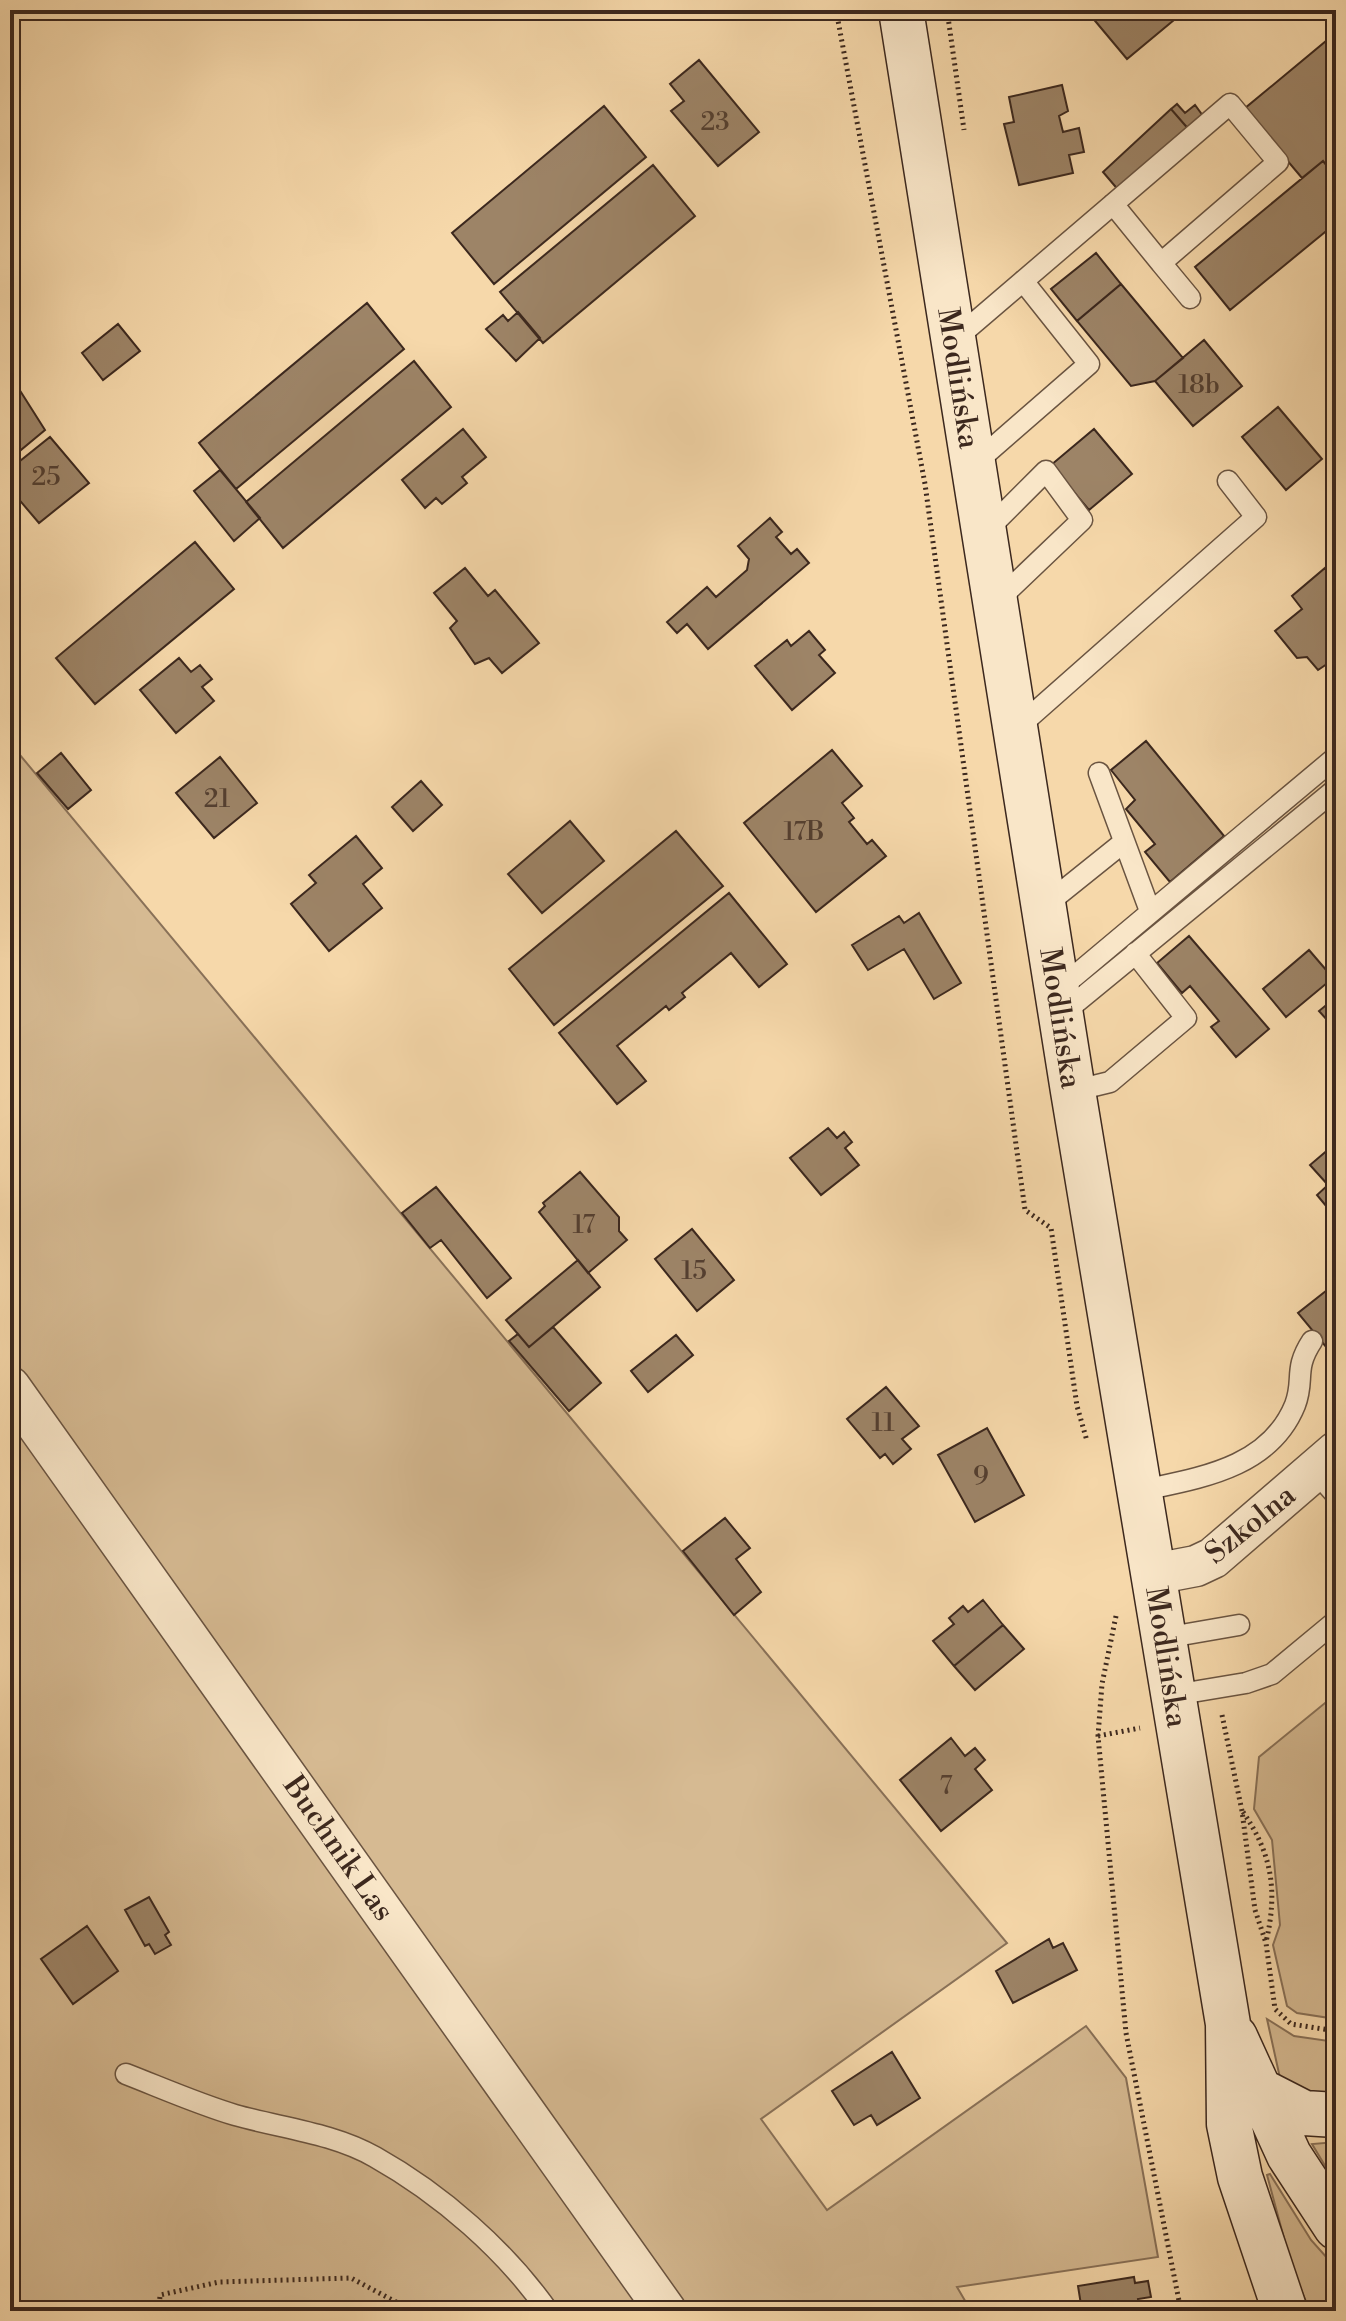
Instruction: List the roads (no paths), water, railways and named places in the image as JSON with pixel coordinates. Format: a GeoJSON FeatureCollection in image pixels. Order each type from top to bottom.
{"type":"FeatureCollection","features":[{"type":"Feature","properties":{"kind":"main road","name":"Modlińska"},"geometry":{"type":"LineString","coordinates":[[901,10],[1043,907],[1228,2024],[1229,2124],[1240,2177],[1285,2311]]}},
{"type":"Feature","properties":{"kind":"main road","name":"Modlińska"},"geometry":{"type":"LineString","coordinates":[[1228,2024],[1289,2155],[1336,2227]]}},
{"type":"Feature","properties":{"kind":"main road"},"geometry":{"type":"LineString","coordinates":[[1261,2091],[1304,2113],[1336,2115]]}},
{"type":"Feature","properties":{"kind":"street","name":"Buchnik Las"},"geometry":{"type":"LineString","coordinates":[[10,1387],[666,2311]]}},
{"type":"Feature","properties":{"kind":"street","name":"Szkolna"},"geometry":{"type":"LineString","coordinates":[[1154,1574],[1188,1569],[1213,1558],[1329,1473]]}},
{"type":"Feature","properties":{"kind":"lane"},"geometry":{"type":"LineString","coordinates":[[953,341],[1230,104],[1278,162],[1161,263]]}},
{"type":"Feature","properties":{"kind":"lane"},"geometry":{"type":"LineString","coordinates":[[1113,204],[1190,298]]}},
{"type":"Feature","properties":{"kind":"lane"},"geometry":{"type":"LineString","coordinates":[[973,465],[1089,364],[1023,281]]}},
{"type":"Feature","properties":{"kind":"lane"},"geometry":{"type":"LineString","coordinates":[[983,533],[1046,471],[1082,520],[995,603]]}},
{"type":"Feature","properties":{"kind":"lane"},"geometry":{"type":"LineString","coordinates":[[1016,729],[1256,517],[1228,481]]}},
{"type":"Feature","properties":{"kind":"lane"},"geometry":{"type":"LineString","coordinates":[[1060,1002],[1150,911],[1336,757]]}},
{"type":"Feature","properties":{"kind":"lane"},"geometry":{"type":"LineString","coordinates":[[1099,773],[1150,911]]}},
{"type":"Feature","properties":{"kind":"lane"},"geometry":{"type":"LineString","coordinates":[[1060,1002],[1135,953],[1336,789]]}},
{"type":"Feature","properties":{"kind":"lane"},"geometry":{"type":"LineString","coordinates":[[1043,907],[1124,842]]}},
{"type":"Feature","properties":{"kind":"lane"},"geometry":{"type":"LineString","coordinates":[[1073,1091],[1110,1082],[1186,1018],[1135,953]]}},
{"type":"Feature","properties":{"kind":"lane"},"geometry":{"type":"LineString","coordinates":[[1139,1491],[1224,1472],[1274,1437],[1288,1421],[1297,1398],[1299,1360],[1312,1341]]}},
{"type":"Feature","properties":{"kind":"lane"},"geometry":{"type":"LineString","coordinates":[[1174,1695],[1246,1683],[1272,1674],[1285,1668],[1336,1621]]}},
{"type":"Feature","properties":{"kind":"lane"},"geometry":{"type":"LineString","coordinates":[[1164,1638],[1239,1625]]}},
{"type":"Feature","properties":{"kind":"lane"},"geometry":{"type":"LineString","coordinates":[[126,2074],[232,2114],[323,2137],[374,2157],[446,2206],[524,2277],[548,2311]]}}]}
